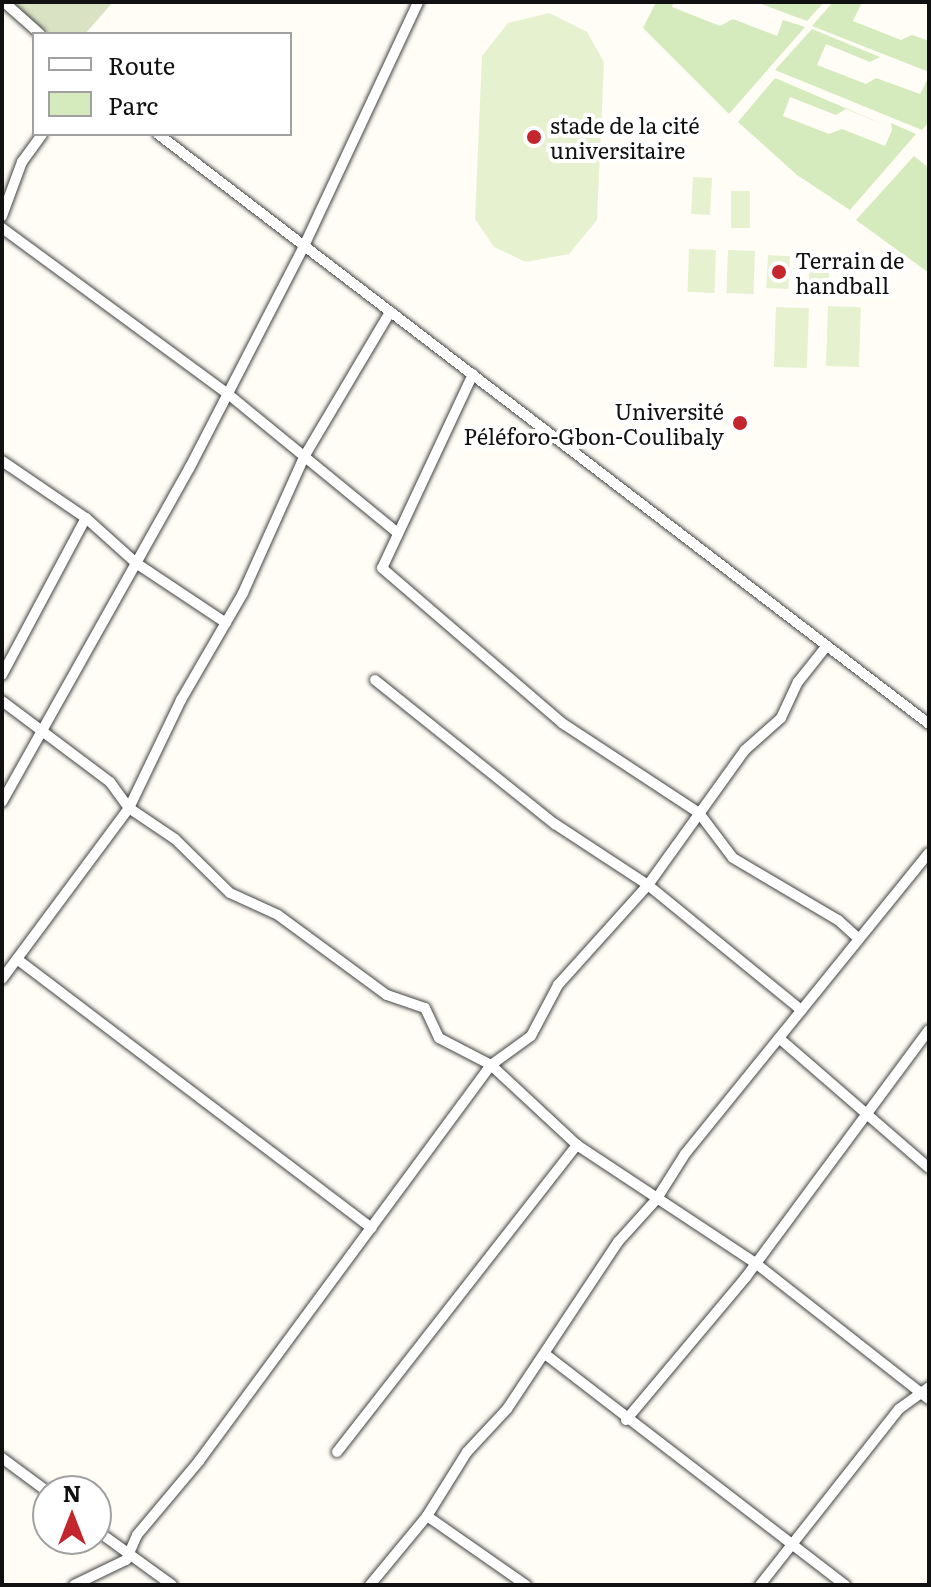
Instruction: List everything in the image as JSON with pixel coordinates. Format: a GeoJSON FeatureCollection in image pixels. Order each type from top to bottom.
{"type":"FeatureCollection","features":[{"type":"Feature","properties":{"kind":"street"},"geometry":{"type":"LineString","coordinates":[[4,2],[38,32]]}},
{"type":"Feature","properties":{"kind":"street"},"geometry":{"type":"LineString","coordinates":[[2,802],[228,394],[303,248],[418,2]]}},
{"type":"Feature","properties":{"kind":"street"},"geometry":{"type":"LineString","coordinates":[[2,216],[22,162],[41,136]]}},
{"type":"Feature","properties":{"kind":"street"},"geometry":{"type":"LineString","coordinates":[[161,136],[825,648],[929,724]]}},
{"type":"Feature","properties":{"kind":"street"},"geometry":{"type":"LineString","coordinates":[[2,228],[228,394],[398,533]]}},
{"type":"Feature","properties":{"kind":"street"},"geometry":{"type":"LineString","coordinates":[[2,979],[129,808],[226,623],[304,457],[390,312]]}},
{"type":"Feature","properties":{"kind":"street"},"geometry":{"type":"LineString","coordinates":[[473,374],[382,568],[562,723],[699,813],[733,858],[838,920],[859,939]]}},
{"type":"Feature","properties":{"kind":"street"},"geometry":{"type":"LineString","coordinates":[[2,461],[86,518],[136,563],[226,623]]}},
{"type":"Feature","properties":{"kind":"street"},"geometry":{"type":"LineString","coordinates":[[2,675],[86,518]]}},
{"type":"Feature","properties":{"kind":"street"},"geometry":{"type":"LineString","coordinates":[[74,1585],[126,1560],[130,1550],[491,1065],[531,1036],[558,985],[648,885],[745,750],[781,718],[798,682],[825,648]]}},
{"type":"Feature","properties":{"kind":"street"},"geometry":{"type":"LineString","coordinates":[[375,680],[555,824],[648,885],[801,1010]]}},
{"type":"Feature","properties":{"kind":"street"},"geometry":{"type":"LineString","coordinates":[[2,701],[110,782],[129,808],[175,839],[230,893],[278,915],[387,995],[425,1008],[439,1038],[491,1065],[577,1145],[754,1262],[927,1393],[899,1409],[760,1585]]}},
{"type":"Feature","properties":{"kind":"street"},"geometry":{"type":"LineString","coordinates":[[370,1585],[427,1516],[467,1452],[507,1409],[618,1242],[656,1200],[685,1154],[929,853]]}},
{"type":"Feature","properties":{"kind":"street"},"geometry":{"type":"LineString","coordinates":[[17,959],[371,1228]]}},
{"type":"Feature","properties":{"kind":"street"},"geometry":{"type":"LineString","coordinates":[[626,1420],[754,1262],[929,1030]]}},
{"type":"Feature","properties":{"kind":"street"},"geometry":{"type":"LineString","coordinates":[[779,1038],[929,1168]]}},
{"type":"Feature","properties":{"kind":"street"},"geometry":{"type":"LineString","coordinates":[[337,1452],[577,1145]]}},
{"type":"Feature","properties":{"kind":"street"},"geometry":{"type":"LineString","coordinates":[[545,1354],[626,1420],[845,1585]]}},
{"type":"Feature","properties":{"kind":"street"},"geometry":{"type":"LineString","coordinates":[[2,1458],[32,1480]]}},
{"type":"Feature","properties":{"kind":"street"},"geometry":{"type":"LineString","coordinates":[[427,1516],[507,1580],[526,1585]]}},
{"type":"Feature","properties":{"kind":"street"},"geometry":{"type":"LineString","coordinates":[[112,1539],[130,1550],[172,1585]]}},
{"type":"Feature","properties":{"kind":"green space"},"geometry":{"type":"Polygon","coordinates":[[[10,2],[113,2],[87,32],[45,32],[10,2]]]}},
{"type":"Feature","properties":{"kind":"green space"},"geometry":{"type":"Polygon","coordinates":[[[656,2],[674,2],[672,7],[720,26],[733,19],[777,36],[783,20],[805,27],[729,114],[643,28],[656,2]]]}},
{"type":"Feature","properties":{"kind":"green space"},"geometry":{"type":"Polygon","coordinates":[[[756,2],[824,2],[807,21],[756,2]]]}},
{"type":"Feature","properties":{"kind":"green space"},"geometry":{"type":"Polygon","coordinates":[[[833,2],[862,2],[853,21],[901,40],[912,35],[929,41],[929,72],[812,26],[833,2]]]}},
{"type":"Feature","properties":{"kind":"green space"},"geometry":{"type":"Polygon","coordinates":[[[549,13],[587,32],[604,62],[597,220],[569,254],[526,262],[494,247],[475,219],[482,56],[508,23],[549,13]]]}},
{"type":"Feature","properties":{"kind":"green space"},"geometry":{"type":"Polygon","coordinates":[[[812,29],[880,57],[870,62],[826,44],[817,65],[866,84],[876,78],[920,94],[929,77],[929,122],[922,130],[775,70],[812,29]]]}},
{"type":"Feature","properties":{"kind":"green space"},"geometry":{"type":"Polygon","coordinates":[[[775,78],[890,127],[846,109],[836,115],[790,97],[783,116],[829,134],[842,129],[885,146],[892,130],[891,123],[916,134],[850,210],[797,175],[738,122],[775,78]]]}},
{"type":"Feature","properties":{"kind":"green space"},"geometry":{"type":"Polygon","coordinates":[[[914,156],[929,168],[929,273],[856,220],[914,156]]]}},
{"type":"Feature","properties":{"kind":"green space"},"geometry":{"type":"Polygon","coordinates":[[[693,177],[712,178],[710,215],[691,214],[693,177]]]}},
{"type":"Feature","properties":{"kind":"green space"},"geometry":{"type":"Polygon","coordinates":[[[731,191],[750,191],[750,228],[731,228],[731,191]]]}},
{"type":"Feature","properties":{"kind":"green space"},"geometry":{"type":"Polygon","coordinates":[[[689,249],[716,250],[714,293],[687,292],[689,249]]]}},
{"type":"Feature","properties":{"kind":"green space"},"geometry":{"type":"Polygon","coordinates":[[[728,250],[755,251],[753,294],[726,293],[728,250]]]}},
{"type":"Feature","properties":{"kind":"green space","name":"Terrain de handball"},"geometry":{"type":"Polygon","coordinates":[[[768,255],[790,256],[788,289],[766,288],[768,255]]]}},
{"type":"Feature","properties":{"kind":"green space","name":"Terrain de handball"},"geometry":{"type":"Polygon","coordinates":[[[809,257],[829,257],[829,289],[809,289],[809,257]]]}},
{"type":"Feature","properties":{"kind":"green space"},"geometry":{"type":"Polygon","coordinates":[[[828,306],[861,307],[859,367],[826,366],[828,306]]]}},
{"type":"Feature","properties":{"kind":"green space"},"geometry":{"type":"Polygon","coordinates":[[[776,307],[809,308],[807,368],[774,367],[776,307]]]}},
{"type":"Feature","properties":{"kind":"place","name":"stade de la cité universitaire"},"geometry":{"type":"Point","coordinates":[534,137]}},
{"type":"Feature","properties":{"kind":"place","name":"Terrain de handball"},"geometry":{"type":"Point","coordinates":[779,272]}},
{"type":"Feature","properties":{"kind":"place","name":"Université Péléforo-Gbon-Coulibaly"},"geometry":{"type":"Point","coordinates":[740,423]}}]}
